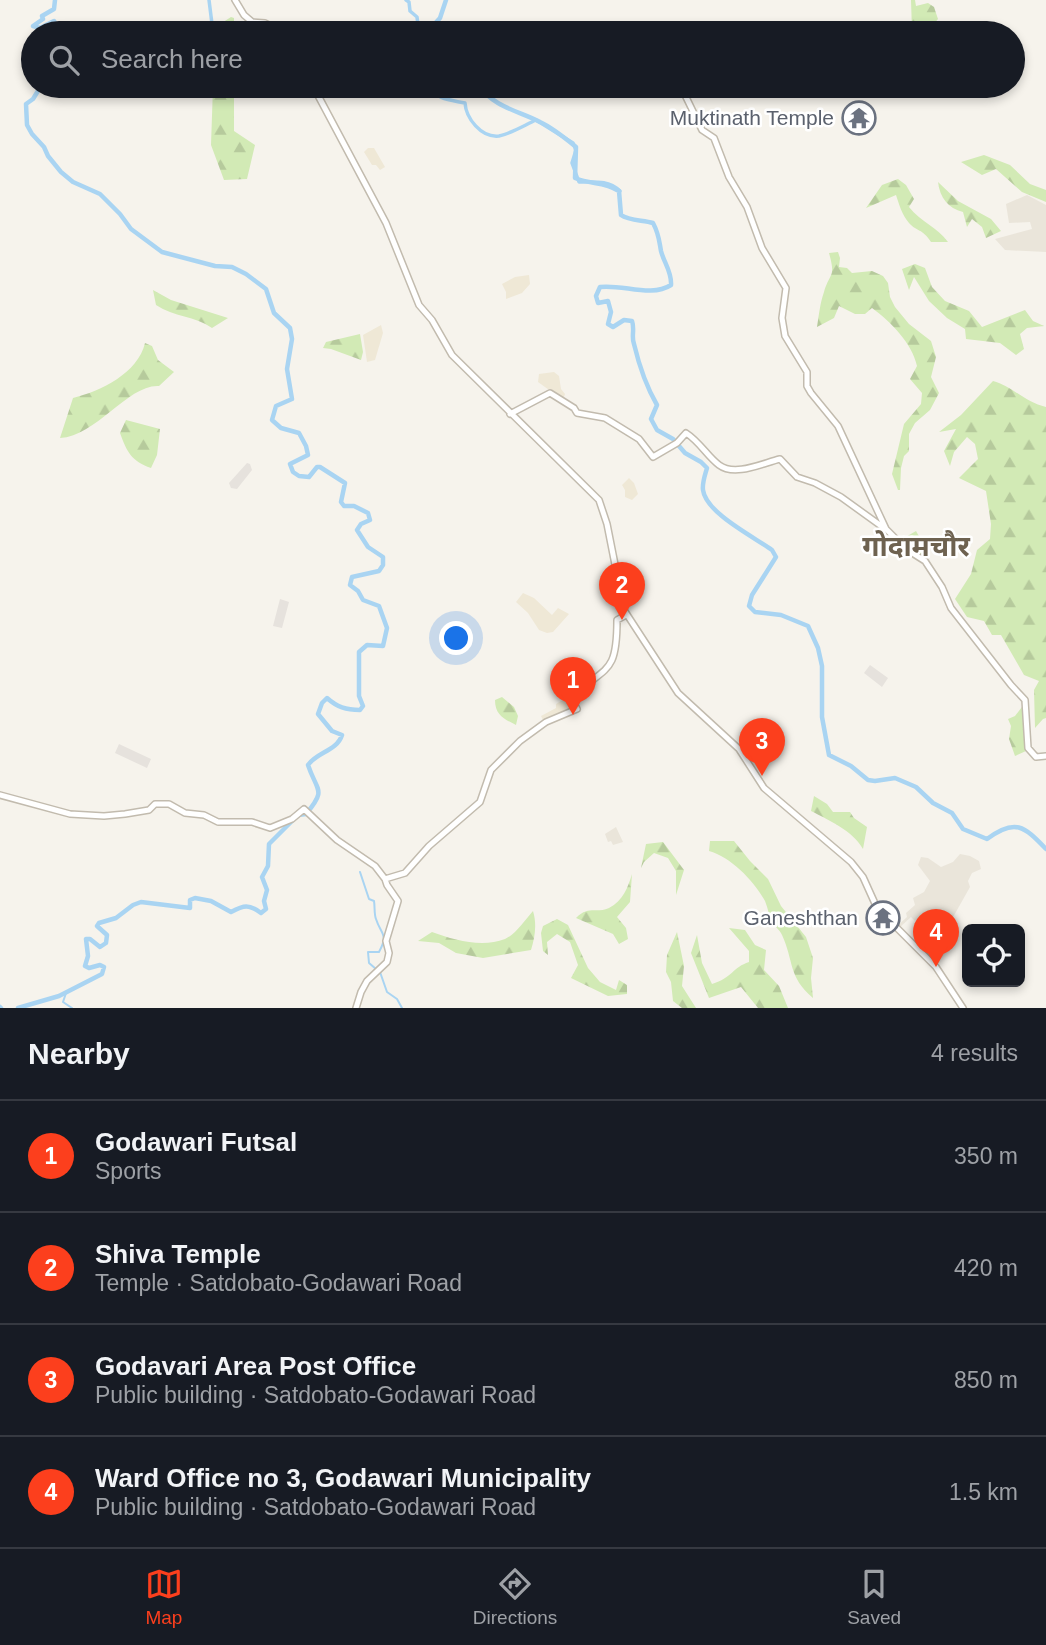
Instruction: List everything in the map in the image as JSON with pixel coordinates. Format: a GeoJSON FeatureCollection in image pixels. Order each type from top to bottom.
{"type":"FeatureCollection","features":[{"type":"Feature","properties":{"kind":"street"},"geometry":{"type":"LineString","coordinates":[[235,0],[244,15],[252,21]]}},
{"type":"Feature","properties":{"kind":"street"},"geometry":{"type":"LineString","coordinates":[[319,98],[386,223],[419,304],[456,360],[599,499],[607,524],[626,615],[678,693],[739,749],[764,788],[851,862],[863,877],[877,908],[936,967],[963,1008]]}},
{"type":"Feature","properties":{"kind":"street"},"geometry":{"type":"LineString","coordinates":[[686,98],[702,130],[714,138],[729,177],[747,207],[762,247],[786,288],[782,318],[785,336],[807,372],[807,386],[838,426],[886,529]]}},
{"type":"Feature","properties":{"kind":"street"},"geometry":{"type":"LineString","coordinates":[[510,414],[550,393],[578,413],[606,418],[639,439],[653,457],[677,443],[687,433],[718,464],[729,470],[780,459],[797,477],[841,497],[925,561],[942,587],[951,608],[1010,685],[1024,697],[1027,706],[1028,748],[1036,757],[1046,756]]}},
{"type":"Feature","properties":{"kind":"street"},"geometry":{"type":"LineString","coordinates":[[385,879],[405,873],[429,846],[480,802],[491,770],[510,750],[547,722],[577,709],[571,698],[584,685],[606,671],[612,663],[617,620],[626,615]]}},
{"type":"Feature","properties":{"kind":"street"},"geometry":{"type":"LineString","coordinates":[[0,795],[70,814],[104,816],[149,810],[155,804],[169,804],[185,813],[204,815],[218,822],[252,822],[270,828],[292,819],[304,808],[337,840],[375,866],[398,901],[386,941],[389,953],[387,962],[360,992],[356,1008]]}},
{"type":"Feature","properties":{"kind":"shaded area"},"geometry":{"type":"Polygon","coordinates":[[[368,148],[374,148],[385,167],[380,170],[376,165],[372,165],[364,152],[368,148]]]}},
{"type":"Feature","properties":{"kind":"shaded area"},"geometry":{"type":"Polygon","coordinates":[[[1027,195],[1046,205],[1046,252],[1005,250],[995,239],[1032,229],[1030,222],[1009,223],[1006,204],[1027,195]]]}},
{"type":"Feature","properties":{"kind":"shaded area"},"geometry":{"type":"Polygon","coordinates":[[[529,275],[530,284],[522,293],[506,299],[502,284],[515,277],[529,275]]]}},
{"type":"Feature","properties":{"kind":"shaded area"},"geometry":{"type":"Polygon","coordinates":[[[381,325],[383,333],[375,360],[367,362],[363,335],[381,325]]]}},
{"type":"Feature","properties":{"kind":"shaded area"},"geometry":{"type":"Polygon","coordinates":[[[554,372],[559,376],[561,389],[565,394],[563,400],[538,382],[539,374],[554,372]]]}},
{"type":"Feature","properties":{"kind":"shaded area"},"geometry":{"type":"Polygon","coordinates":[[[247,463],[252,470],[237,489],[231,488],[229,483],[247,463]]]}},
{"type":"Feature","properties":{"kind":"shaded area"},"geometry":{"type":"Polygon","coordinates":[[[629,478],[638,494],[632,500],[625,497],[622,485],[629,478]]]}},
{"type":"Feature","properties":{"kind":"shaded area"},"geometry":{"type":"Polygon","coordinates":[[[884,532],[889,540],[893,538],[897,547],[883,553],[874,538],[884,532]]]}},
{"type":"Feature","properties":{"kind":"shaded area"},"geometry":{"type":"Polygon","coordinates":[[[523,593],[534,598],[552,615],[558,608],[569,614],[553,632],[539,630],[528,613],[516,602],[523,593]]]}},
{"type":"Feature","properties":{"kind":"shaded area"},"geometry":{"type":"Polygon","coordinates":[[[280,599],[289,602],[282,628],[273,626],[280,599]]]}},
{"type":"Feature","properties":{"kind":"shaded area"},"geometry":{"type":"Polygon","coordinates":[[[870,665],[888,678],[882,687],[864,673],[870,665]]]}},
{"type":"Feature","properties":{"kind":"shaded area"},"geometry":{"type":"Polygon","coordinates":[[[570,699],[576,709],[544,722],[541,716],[556,708],[556,704],[561,701],[570,699]]]}},
{"type":"Feature","properties":{"kind":"shaded area"},"geometry":{"type":"Polygon","coordinates":[[[119,744],[151,759],[147,768],[115,753],[119,744]]]}},
{"type":"Feature","properties":{"kind":"shaded area"},"geometry":{"type":"Polygon","coordinates":[[[616,827],[623,842],[613,845],[611,841],[608,842],[605,834],[616,827]]]}},
{"type":"Feature","properties":{"kind":"shaded area"},"geometry":{"type":"Polygon","coordinates":[[[960,854],[979,861],[981,869],[972,873],[968,881],[970,887],[952,919],[946,926],[922,914],[915,921],[911,917],[898,929],[896,927],[915,905],[913,898],[924,892],[930,881],[918,865],[921,857],[928,858],[941,867],[953,862],[960,854]]]}},
{"type":"Feature","properties":{"kind":"green space"},"geometry":{"type":"Polygon","coordinates":[[[911,0],[915,0],[916,6],[928,3],[934,7],[938,19],[936,21],[912,21],[911,0]]]}},
{"type":"Feature","properties":{"kind":"green space"},"geometry":{"type":"Polygon","coordinates":[[[213,98],[234,98],[234,131],[255,145],[247,179],[224,180],[211,145],[213,98]]]}},
{"type":"Feature","properties":{"kind":"green space"},"geometry":{"type":"Polygon","coordinates":[[[984,155],[1010,165],[1030,184],[1046,190],[1046,202],[1022,192],[996,169],[982,175],[961,162],[984,155]]]}},
{"type":"Feature","properties":{"kind":"green space"},"geometry":{"type":"Polygon","coordinates":[[[898,179],[906,185],[914,199],[909,207],[948,242],[931,242],[925,234],[912,226],[896,195],[866,208],[882,185],[898,179]]]}},
{"type":"Feature","properties":{"kind":"green space"},"geometry":{"type":"Polygon","coordinates":[[[938,182],[958,201],[991,219],[1001,231],[986,238],[982,227],[972,219],[967,227],[963,212],[946,202],[938,182]]]}},
{"type":"Feature","properties":{"kind":"green space"},"geometry":{"type":"Polygon","coordinates":[[[838,252],[839,267],[847,268],[852,273],[872,271],[883,276],[888,283],[895,307],[909,324],[931,341],[936,357],[931,377],[939,393],[930,410],[915,423],[909,434],[909,451],[904,456],[901,468],[900,490],[892,474],[904,424],[921,404],[922,393],[910,379],[917,366],[911,349],[900,334],[872,308],[865,314],[855,314],[839,306],[834,318],[817,327],[823,296],[832,271],[829,253],[838,252]]]}},
{"type":"Feature","properties":{"kind":"green space"},"geometry":{"type":"Polygon","coordinates":[[[915,264],[925,268],[932,287],[945,301],[969,311],[982,327],[1025,310],[1033,321],[1044,326],[1027,328],[1020,334],[1024,349],[1016,355],[1000,343],[966,339],[965,329],[947,318],[929,301],[914,277],[909,290],[902,269],[915,264]]]}},
{"type":"Feature","properties":{"kind":"green space"},"geometry":{"type":"Polygon","coordinates":[[[153,290],[171,300],[228,318],[212,328],[156,305],[153,290]]]}},
{"type":"Feature","properties":{"kind":"green space"},"geometry":{"type":"Polygon","coordinates":[[[360,334],[363,352],[361,360],[323,348],[326,342],[360,334]]]}},
{"type":"Feature","properties":{"kind":"green space"},"geometry":{"type":"Polygon","coordinates":[[[145,343],[152,346],[158,360],[174,372],[159,386],[136,393],[87,429],[60,438],[73,398],[95,391],[127,372],[141,354],[145,343]]]}},
{"type":"Feature","properties":{"kind":"green space"},"geometry":{"type":"Polygon","coordinates":[[[993,381],[1046,407],[1046,718],[1035,728],[1034,690],[1039,681],[1024,675],[1001,635],[992,635],[984,621],[967,617],[955,599],[971,574],[977,550],[990,539],[991,524],[986,491],[959,478],[978,459],[975,444],[967,437],[954,452],[950,466],[944,451],[956,429],[939,432],[961,415],[993,381]]]}},
{"type":"Feature","properties":{"kind":"green space"},"geometry":{"type":"Polygon","coordinates":[[[126,420],[160,429],[157,455],[151,468],[134,459],[128,451],[120,433],[126,420]]]}},
{"type":"Feature","properties":{"kind":"green space"},"geometry":{"type":"Polygon","coordinates":[[[916,531],[928,552],[918,557],[904,538],[916,531]]]}},
{"type":"Feature","properties":{"kind":"green space"},"geometry":{"type":"Polygon","coordinates":[[[502,697],[514,707],[518,716],[516,725],[498,713],[495,700],[502,697]]]}},
{"type":"Feature","properties":{"kind":"green space"},"geometry":{"type":"Polygon","coordinates":[[[1025,703],[1026,751],[1015,756],[1009,739],[1011,726],[1008,719],[1015,716],[1025,703]]]}},
{"type":"Feature","properties":{"kind":"green space"},"geometry":{"type":"Polygon","coordinates":[[[814,796],[827,804],[833,812],[850,812],[867,827],[863,849],[847,831],[811,811],[814,796]]]}},
{"type":"Feature","properties":{"kind":"green space"},"geometry":{"type":"Polygon","coordinates":[[[710,841],[734,841],[768,879],[781,906],[806,937],[813,958],[813,998],[795,976],[786,944],[772,922],[760,893],[733,864],[709,851],[710,841]]]}},
{"type":"Feature","properties":{"kind":"green space"},"geometry":{"type":"Polygon","coordinates":[[[663,842],[684,870],[676,895],[676,871],[668,858],[654,853],[641,868],[646,844],[663,842]]]}},
{"type":"Feature","properties":{"kind":"green space"},"geometry":{"type":"Polygon","coordinates":[[[632,874],[630,902],[617,917],[626,928],[628,939],[619,944],[613,934],[576,918],[585,912],[604,910],[618,902],[632,874]]]}},
{"type":"Feature","properties":{"kind":"green space"},"geometry":{"type":"Polygon","coordinates":[[[533,911],[535,930],[531,950],[483,958],[456,953],[439,943],[418,941],[432,932],[468,942],[496,942],[513,934],[533,911]]]}},
{"type":"Feature","properties":{"kind":"green space"},"geometry":{"type":"Polygon","coordinates":[[[557,919],[568,925],[588,968],[600,982],[616,990],[619,980],[627,985],[627,994],[608,996],[571,978],[578,965],[570,942],[557,934],[547,942],[548,955],[543,951],[543,926],[557,919]]]}},
{"type":"Feature","properties":{"kind":"green space"},"geometry":{"type":"Polygon","coordinates":[[[729,928],[745,930],[755,945],[766,950],[764,970],[779,986],[788,1008],[758,1008],[741,987],[709,998],[691,953],[697,935],[702,963],[712,984],[724,979],[749,962],[749,951],[729,928]]]}},
{"type":"Feature","properties":{"kind":"green space"},"geometry":{"type":"Polygon","coordinates":[[[677,932],[684,966],[682,986],[696,1008],[682,1008],[673,1001],[671,982],[666,972],[667,955],[677,932]]]}},
{"type":"Feature","properties":{"kind":"waterway"},"geometry":{"type":"LineString","coordinates":[[40,21],[42,16],[54,9],[55,0]]}},
{"type":"Feature","properties":{"kind":"waterway"},"geometry":{"type":"LineString","coordinates":[[209,0],[212,21]]}},
{"type":"Feature","properties":{"kind":"waterway"},"geometry":{"type":"LineString","coordinates":[[406,0],[418,21]]}},
{"type":"Feature","properties":{"kind":"waterway"},"geometry":{"type":"LineString","coordinates":[[437,21],[446,0]]}},
{"type":"Feature","properties":{"kind":"waterway"},"geometry":{"type":"LineString","coordinates":[[18,1008],[59,996],[102,974],[104,967],[100,965],[89,968],[85,966],[88,956],[86,939],[100,947],[106,943],[107,935],[97,926],[99,923],[116,918],[133,905],[141,902],[190,908],[190,900],[195,898],[211,901],[231,912],[246,906],[261,913],[266,909],[264,901],[267,890],[262,877],[268,866],[269,844],[298,815],[306,814],[312,806],[318,790],[308,765],[336,745],[342,735],[332,731],[318,714],[322,703],[327,698],[342,707],[360,710],[363,706],[359,696],[359,652],[367,645],[383,646],[387,628],[379,606],[363,600],[358,591],[350,585],[352,577],[379,571],[383,565],[383,557],[368,547],[357,530],[361,524],[370,520],[368,513],[354,506],[344,506],[341,502],[345,483],[320,467],[309,477],[293,472],[290,464],[308,455],[306,446],[299,433],[281,428],[272,420],[276,406],[292,399],[287,369],[292,339],[290,328],[274,313],[266,289],[232,267],[215,266],[162,252],[131,229],[100,194],[73,182],[48,156],[27,125],[26,104],[34,98]]}},
{"type":"Feature","properties":{"kind":"waterway"},"geometry":{"type":"LineString","coordinates":[[443,98],[465,103],[471,121],[492,136],[503,135],[536,120],[573,143],[576,150],[572,163],[579,182],[606,183],[620,191]]}},
{"type":"Feature","properties":{"kind":"waterway"},"geometry":{"type":"LineString","coordinates":[[491,98],[559,133],[576,147],[575,178],[619,191],[621,215],[653,223],[671,285],[646,291],[600,287],[596,296],[598,303],[608,301],[611,312],[608,324],[613,327],[624,320],[632,321],[638,360],[657,405],[651,419],[657,430],[673,439],[685,453],[707,468],[703,490],[706,499],[721,516],[772,550],[776,557],[752,595],[749,606],[755,612],[781,615],[808,626],[818,648],[822,666],[822,717],[829,755],[851,766],[868,780],[895,778],[916,787],[933,803],[952,813],[963,829],[987,839],[1005,828],[1019,828],[1025,830],[1046,849]]}},
{"type":"Feature","properties":{"kind":"waterway"},"geometry":{"type":"LineString","coordinates":[[360,872],[369,899],[374,901],[375,917],[384,938],[379,952],[368,952],[369,963],[376,969]]}},
{"type":"Feature","properties":{"kind":"waterway"},"geometry":{"type":"LineString","coordinates":[[380,972],[387,992],[397,999],[402,1008]]}},
{"type":"Feature","properties":{"kind":"waterway"},"geometry":{"type":"LineString","coordinates":[[66,993],[63,1002],[72,1008]]}},
{"type":"Feature","properties":{"kind":"place","name":"Muktinath Temple"},"geometry":{"type":"Point","coordinates":[859,118]}},
{"type":"Feature","properties":{"kind":"place","name":"Shiva Temple"},"geometry":{"type":"Point","coordinates":[622,620]}},
{"type":"Feature","properties":{"kind":"place","name":"Godawari Futsal"},"geometry":{"type":"Point","coordinates":[573,715]}},
{"type":"Feature","properties":{"kind":"place","name":"Godavari Area Post Office"},"geometry":{"type":"Point","coordinates":[762,776]}},
{"type":"Feature","properties":{"kind":"place","name":"Ganeshthan"},"geometry":{"type":"Point","coordinates":[883,918]}},
{"type":"Feature","properties":{"kind":"place","name":"Ward Office no 3, Godawari Municipality"},"geometry":{"type":"Point","coordinates":[936,967]}},
{"type":"Feature","properties":{"kind":"district","name":"गोदामचौर"},"geometry":{"type":"Point","coordinates":[916,546]}}]}
